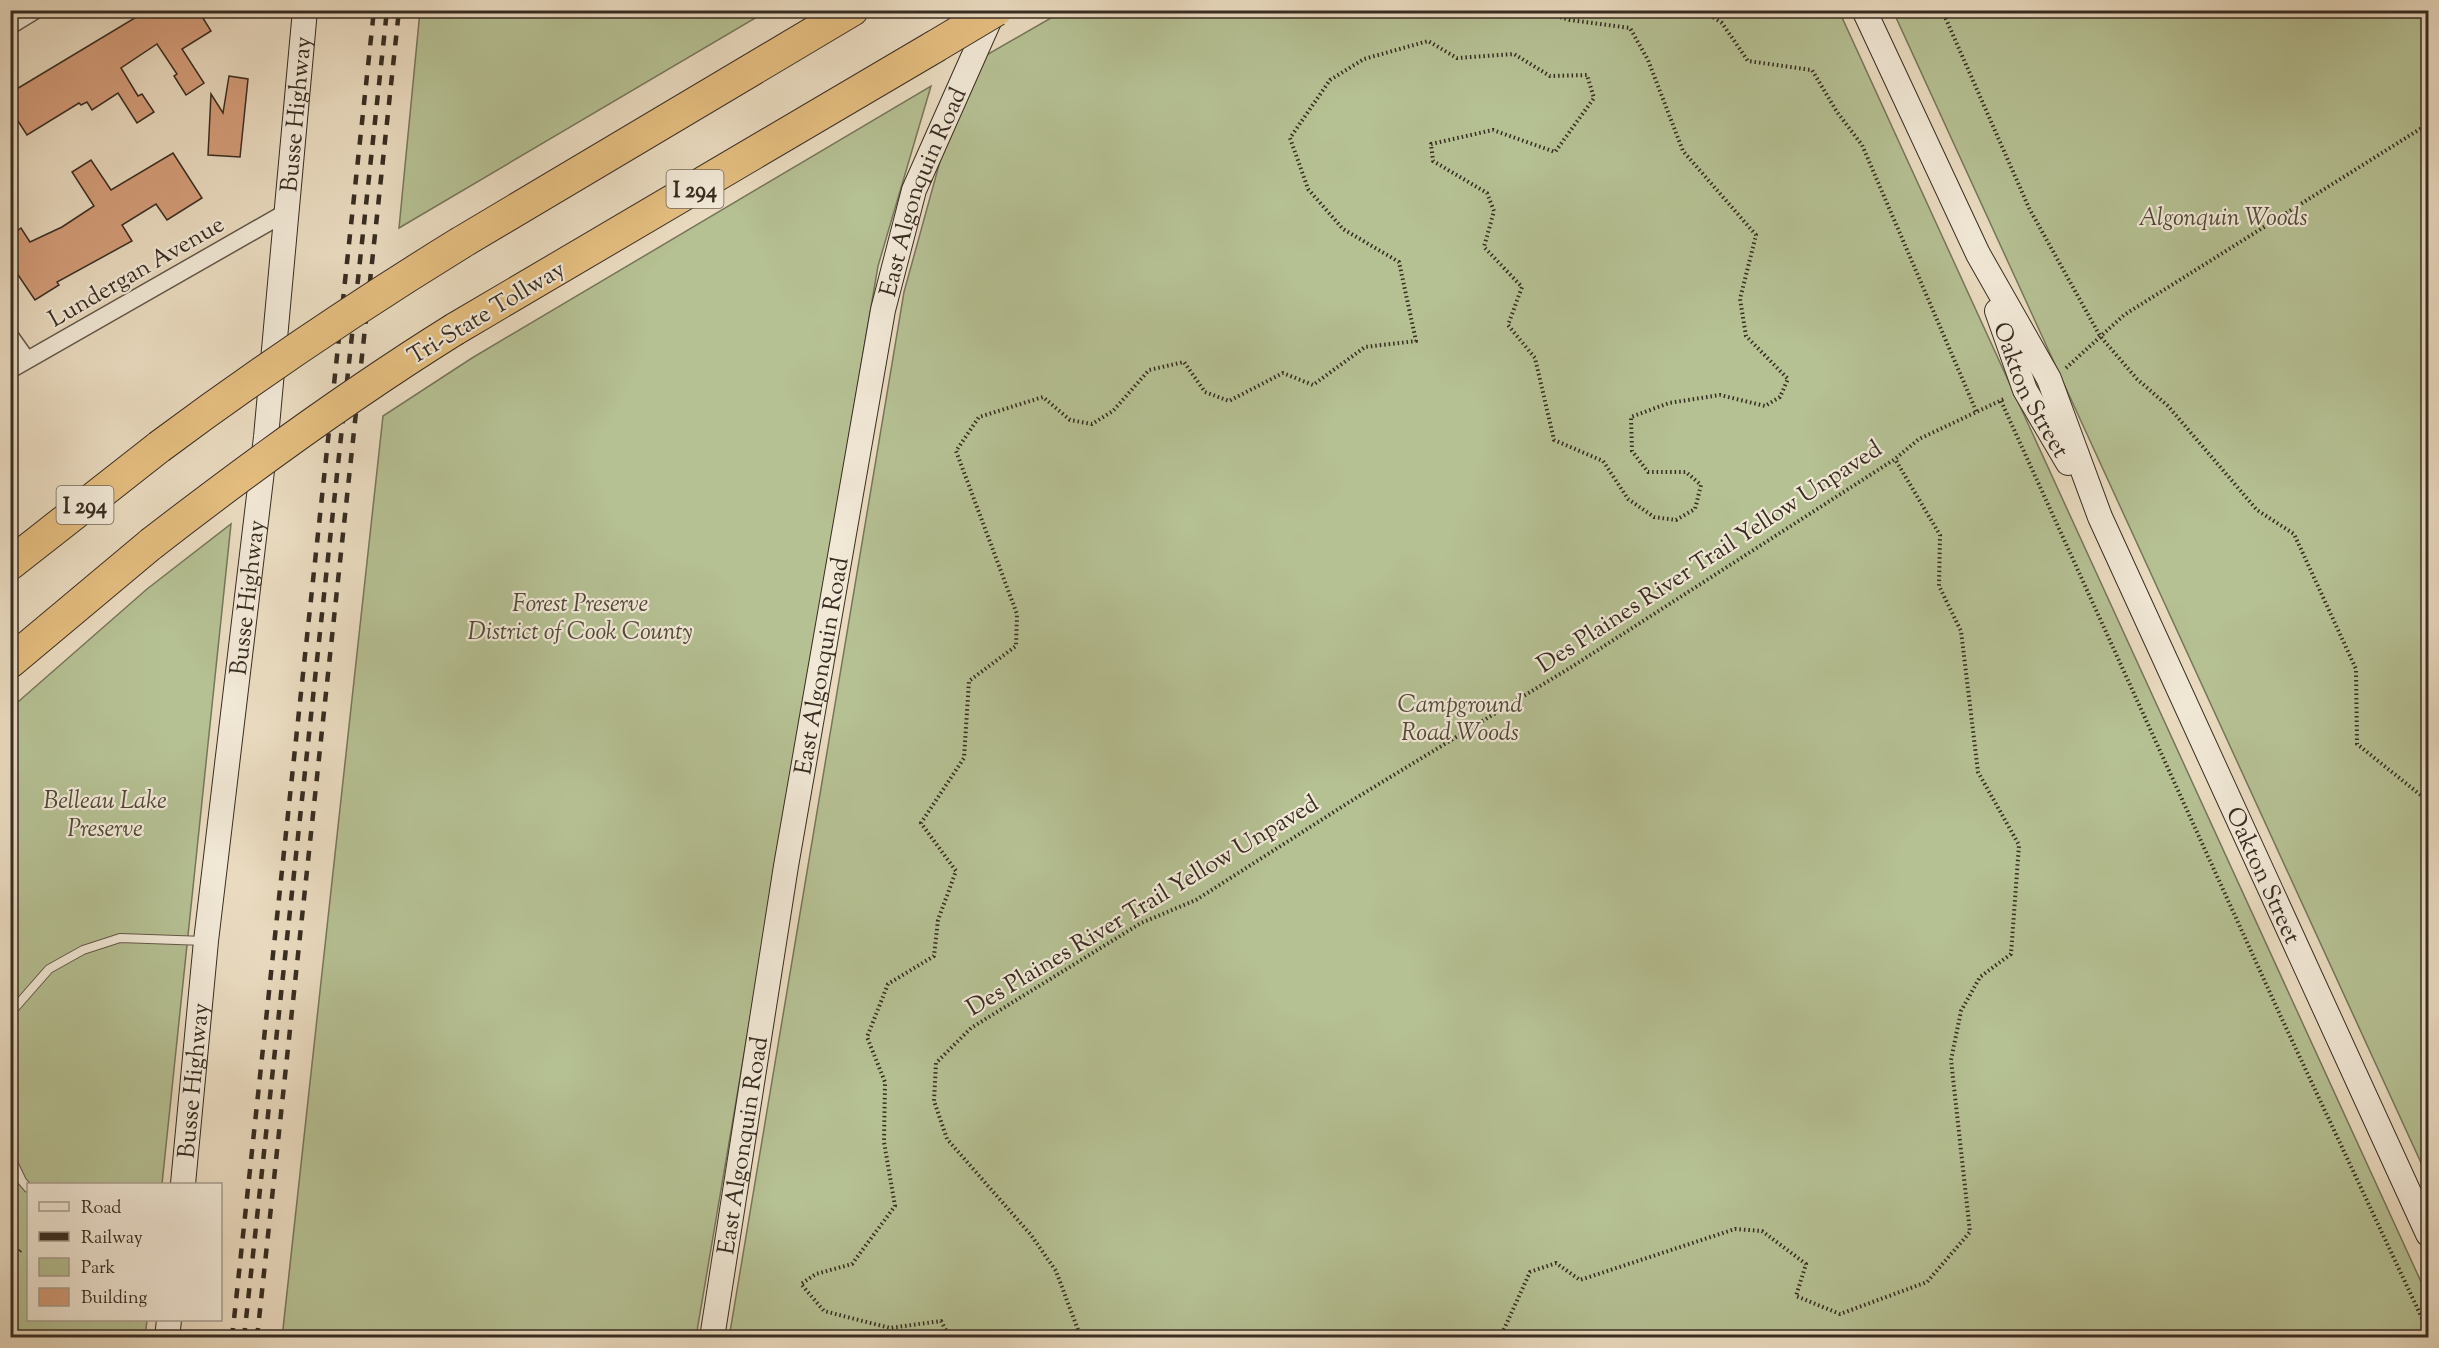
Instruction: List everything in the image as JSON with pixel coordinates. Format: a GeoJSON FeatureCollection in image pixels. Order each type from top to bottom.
{"type":"FeatureCollection","features":[{"type":"Feature","properties":{"kind":"highway","name":"I 294"},"geometry":{"type":"LineString","coordinates":[[10,564],[159,447],[275,364],[462,242],[852,10]]}},
{"type":"Feature","properties":{"kind":"highway","name":"Tri-State Tollway"},"geometry":{"type":"LineString","coordinates":[[10,662],[151,544],[313,423],[455,329],[995,10]]}},
{"type":"Feature","properties":{"kind":"main road","name":"Busse Highway"},"geometry":{"type":"LineString","coordinates":[[183,1183],[206,941],[266,437],[305,10]]}},
{"type":"Feature","properties":{"kind":"main road","name":"East Algonquin Road"},"geometry":{"type":"LineString","coordinates":[[712,1338],[786,866],[884,310],[914,190],[995,10]]}},
{"type":"Feature","properties":{"kind":"main road","name":"Oakton Street"},"geometry":{"type":"LineString","coordinates":[[1864,10],[1978,254],[2049,379],[2100,517],[2428,1234]]}},
{"type":"Feature","properties":{"kind":"main road"},"geometry":{"type":"LineString","coordinates":[[167,1338],[169,1321]]}},
{"type":"Feature","properties":{"kind":"street"},"geometry":{"type":"LineString","coordinates":[[10,26],[36,10]]}},
{"type":"Feature","properties":{"kind":"street","name":"Lundergan Avenue"},"geometry":{"type":"LineString","coordinates":[[10,370],[285,213]]}},
{"type":"Feature","properties":{"kind":"street"},"geometry":{"type":"LineString","coordinates":[[10,336],[27,360]]}},
{"type":"Feature","properties":{"kind":"lane"},"geometry":{"type":"LineString","coordinates":[[10,1017],[13,1010],[49,969],[83,950],[120,938],[206,941]]}},
{"type":"Feature","properties":{"kind":"lane"},"geometry":{"type":"LineString","coordinates":[[10,1156],[27,1187]]}},
{"type":"Feature","properties":{"kind":"path"},"geometry":{"type":"LineString","coordinates":[[950,1338],[941,1321],[890,1328],[824,1311],[801,1284],[816,1274],[852,1264],[895,1206],[884,1142],[885,1082],[867,1037],[888,984],[934,956],[938,920],[956,871],[921,822],[964,758],[969,681],[1016,646],[1017,614],[956,451],[979,417],[1043,397],[1070,420],[1092,424],[1113,411],[1149,370],[1184,362],[1205,392],[1228,401],[1283,373],[1313,385],[1365,347],[1416,341],[1399,262],[1343,229],[1308,189],[1290,138],[1330,80],[1364,59],[1428,41],[1457,58],[1514,54],[1550,76],[1587,75],[1594,98],[1555,152],[1493,130],[1431,144],[1433,161],[1486,193],[1494,211],[1484,247],[1522,287],[1508,325],[1535,358],[1554,440],[1603,461],[1628,499],[1654,517],[1676,520],[1695,510],[1701,485],[1686,472],[1648,472],[1632,450],[1631,417],[1669,403],[1720,395],[1765,406],[1780,397],[1788,379],[1746,336],[1740,299],[1756,235],[1683,151],[1648,60],[1630,28],[1570,20],[1537,10]]}},
{"type":"Feature","properties":{"kind":"path"},"geometry":{"type":"LineString","coordinates":[[1702,10],[1722,23],[1748,61],[1812,70],[1837,112],[1862,145],[1977,413]]}},
{"type":"Feature","properties":{"kind":"path"},"geometry":{"type":"LineString","coordinates":[[1942,10],[2029,208],[2100,336],[2137,379],[2168,406],[2257,510],[2294,534],[2356,669],[2357,744],[2428,801]]}},
{"type":"Feature","properties":{"kind":"path"},"geometry":{"type":"LineString","coordinates":[[2060,374],[2124,315],[2428,124]]}},
{"type":"Feature","properties":{"kind":"path","name":"Des Plaines River Trail Yellow Unpaved"},"geometry":{"type":"LineString","coordinates":[[1081,1338],[1056,1271],[1031,1235],[947,1139],[934,1101],[936,1063],[971,1028],[1141,922],[1196,900],[1351,801],[1573,666],[1895,459],[1919,439],[2015,394]]}},
{"type":"Feature","properties":{"kind":"path"},"geometry":{"type":"LineString","coordinates":[[2001,401],[2286,1028],[2428,1331]]}},
{"type":"Feature","properties":{"kind":"path"},"geometry":{"type":"LineString","coordinates":[[1500,1338],[1530,1272],[1556,1263],[1580,1280],[1735,1229],[1762,1232],[1806,1264],[1796,1296],[1840,1314],[1927,1282],[1970,1232],[1951,1060],[1961,1011],[1980,977],[2011,954],[2019,845],[1978,772],[1961,631],[1939,586],[1940,535],[1895,459]]}},
{"type":"Feature","properties":{"kind":"path"},"geometry":{"type":"LineString","coordinates":[[10,1261],[22,1249]]}},
{"type":"Feature","properties":{"kind":"green space"},"geometry":{"type":"Polygon","coordinates":[[[420,10],[767,11],[399,228],[420,10]]]}},
{"type":"Feature","properties":{"kind":"green space","name":"Campground Road Woods"},"geometry":{"type":"Polygon","coordinates":[[[1063,11],[1839,11],[2428,1297],[2428,1337],[729,1338],[904,292],[942,154],[983,57],[1063,11]]]}},
{"type":"Feature","properties":{"kind":"green space","name":"Algonquin Woods"},"geometry":{"type":"Polygon","coordinates":[[[1893,11],[2428,11],[2428,1178],[1893,11]]]}},
{"type":"Feature","properties":{"kind":"green space","name":"Forest Preserve District of Cook County"},"geometry":{"type":"Polygon","coordinates":[[[931,86],[878,266],[696,1337],[282,1338],[383,416],[472,358],[931,86]]]}},
{"type":"Feature","properties":{"kind":"green space","name":"Belleau Lake Preserve"},"geometry":{"type":"Polygon","coordinates":[[[231,524],[162,1183],[27,1183],[27,1321],[147,1321],[145,1337],[11,1338],[11,708],[147,589],[231,524]]]}},
{"type":"Feature","properties":{"kind":"building"},"geometry":{"type":"Polygon","coordinates":[[[148,10],[198,10],[211,31],[182,49],[204,83],[186,95],[174,76],[177,74],[157,44],[121,68],[138,96],[142,94],[154,112],[137,123],[118,93],[92,110],[87,102],[81,105],[79,103],[27,135],[18,121],[10,126],[10,93],[148,10]]]}},
{"type":"Feature","properties":{"kind":"building"},"geometry":{"type":"Polygon","coordinates":[[[229,76],[248,79],[240,157],[208,155],[211,94],[223,113],[229,76]]]}},
{"type":"Feature","properties":{"kind":"building"},"geometry":{"type":"Polygon","coordinates":[[[173,153],[202,198],[167,220],[156,204],[122,225],[132,241],[57,282],[59,285],[35,300],[10,263],[10,236],[21,228],[30,242],[62,227],[94,206],[72,172],[91,160],[111,190],[173,153]]]}},
{"type":"Feature","properties":{"kind":"railway"},"geometry":{"type":"LineString","coordinates":[[232,1338],[374,10]]}},
{"type":"Feature","properties":{"kind":"railway"},"geometry":{"type":"LineString","coordinates":[[244,1338],[387,10]]}},
{"type":"Feature","properties":{"kind":"railway"},"geometry":{"type":"LineString","coordinates":[[257,1338],[399,10]]}}]}
